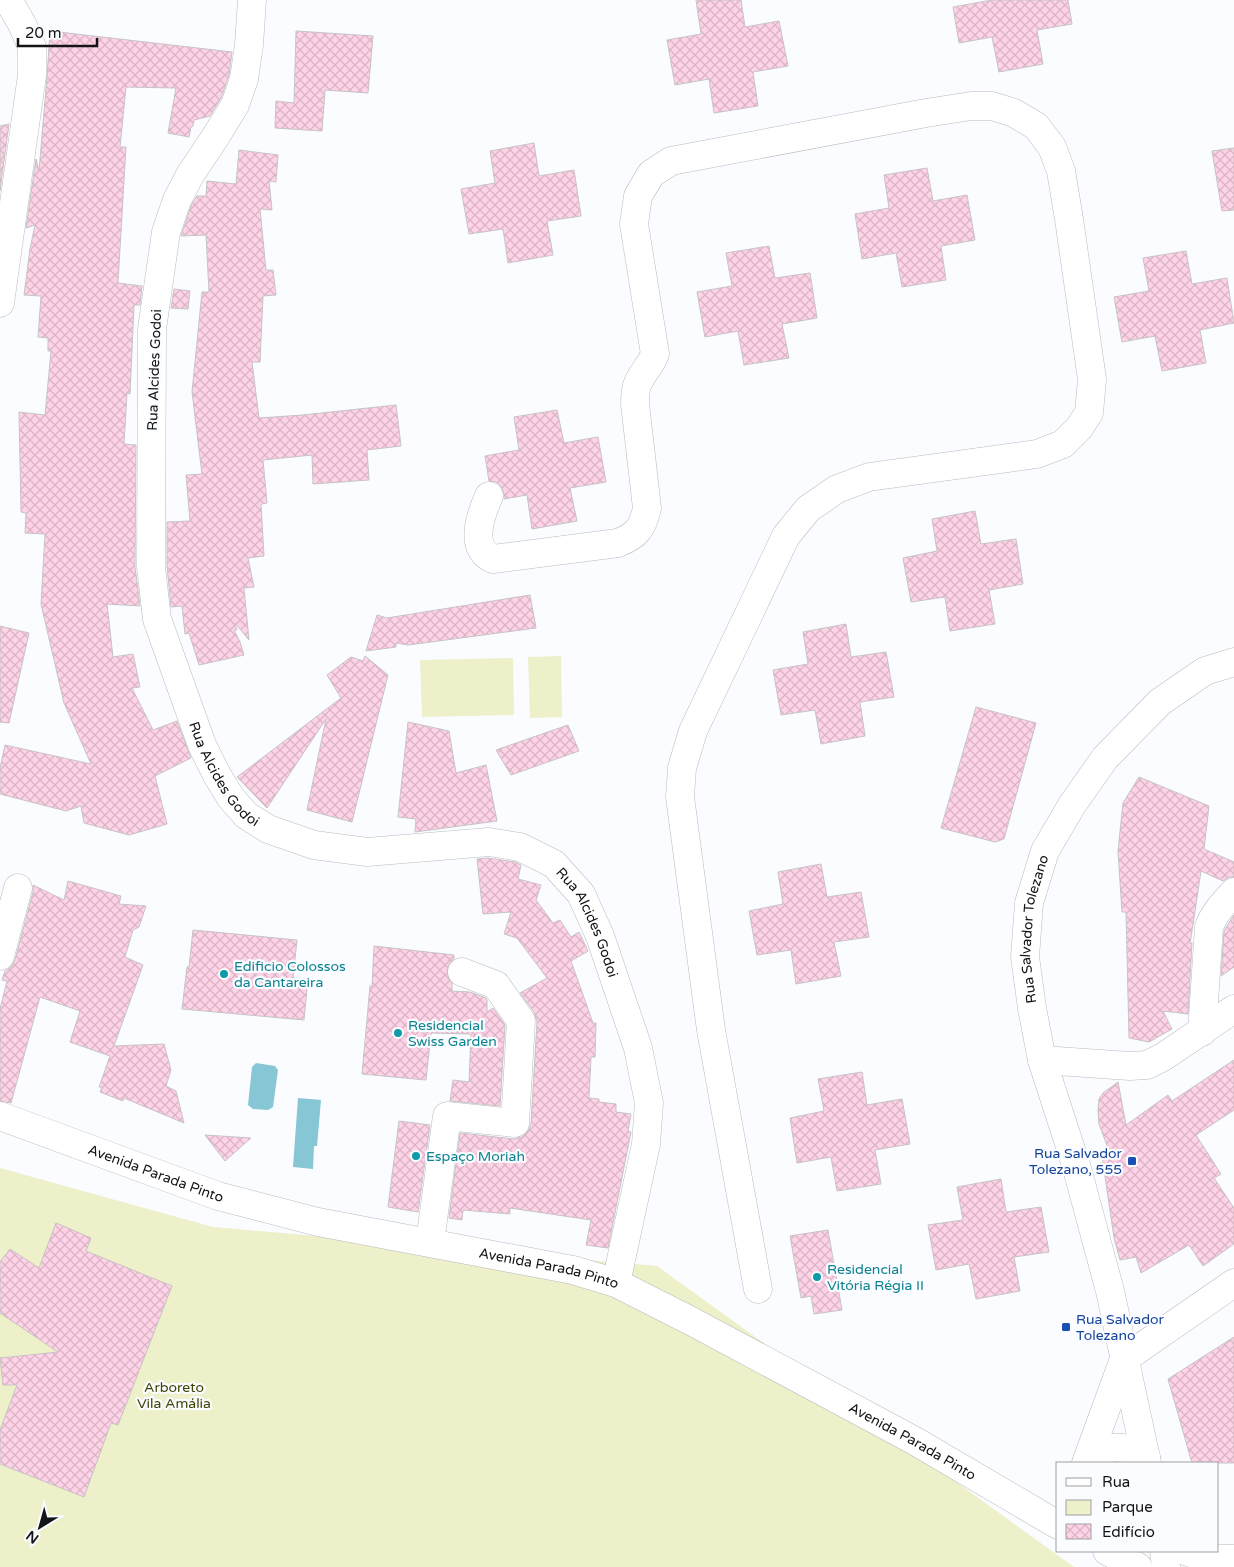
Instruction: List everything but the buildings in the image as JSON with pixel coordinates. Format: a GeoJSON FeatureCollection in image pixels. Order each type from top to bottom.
{"type":"FeatureCollection","features":[{"type":"Feature","properties":{"kind":"street"},"geometry":{"type":"LineString","coordinates":[[0,303],[32,75],[32,47],[22,24],[8,0]]}},
{"type":"Feature","properties":{"kind":"street","name":"Rua Alcides Godoi"},"geometry":{"type":"LineString","coordinates":[[252,0],[249,45],[244,79],[234,105],[176,200],[166,232],[152,329],[151,567],[157,619],[202,745],[231,798],[246,815],[268,829],[314,845],[367,852],[488,842],[520,847],[554,864],[581,894],[600,936],[638,1048],[648,1103],[646,1144],[616,1283]]}},
{"type":"Feature","properties":{"kind":"street"},"geometry":{"type":"LineString","coordinates":[[489,496],[480,521],[479,543],[486,557],[493,559],[618,543],[630,538],[639,530],[645,519],[647,508],[635,392],[638,382],[652,364],[655,354],[634,224],[638,196],[651,174],[671,161],[939,110],[971,106],[992,106],[1014,113],[1036,126],[1052,147],[1061,171],[1070,219],[1092,379],[1089,413],[1079,428],[1063,444],[1037,454],[869,477],[837,489],[808,509],[786,536],[692,731],[682,768],[680,797],[711,1030],[758,1289]]}},
{"type":"Feature","properties":{"kind":"street","name":"Rua Salvador Tolezano"},"geometry":{"type":"LineString","coordinates":[[1147,1460],[1110,1291],[1082,1188],[1042,1060],[1025,956],[1029,903],[1045,851],[1072,805],[1105,758],[1160,702],[1205,671],[1234,662]]}},
{"type":"Feature","properties":{"kind":"street"},"geometry":{"type":"LineString","coordinates":[[0,956],[18,888]]}},
{"type":"Feature","properties":{"kind":"street"},"geometry":{"type":"LineString","coordinates":[[1202,1032],[1209,927],[1218,909],[1234,892]]}},
{"type":"Feature","properties":{"kind":"street"},"geometry":{"type":"LineString","coordinates":[[430,1242],[448,1116],[515,1122],[521,1021],[496,985],[462,972]]}},
{"type":"Feature","properties":{"kind":"street"},"geometry":{"type":"LineString","coordinates":[[1042,1060],[1130,1066],[1147,1065],[1202,1032],[1234,1009]]}},
{"type":"Feature","properties":{"kind":"street","name":"Avenida Parada Pinto"},"geometry":{"type":"LineString","coordinates":[[0,1116],[218,1196],[318,1222],[573,1270],[616,1283],[915,1441],[1056,1524]]}},
{"type":"Feature","properties":{"kind":"street"},"geometry":{"type":"LineString","coordinates":[[1087,1460],[1124,1359],[1234,1283]]}},
{"type":"Feature","properties":{"kind":"street"},"geometry":{"type":"LineString","coordinates":[[1087,1460],[1102,1449],[1118,1446],[1133,1450],[1147,1460]]}},
{"type":"Feature","properties":{"kind":"street"},"geometry":{"type":"LineString","coordinates":[[1109,1552],[1138,1567]]}},
{"type":"Feature","properties":{"kind":"street"},"geometry":{"type":"LineString","coordinates":[[1164,1552],[1166,1567]]}},
{"type":"Feature","properties":{"kind":"street"},"geometry":{"type":"LineString","coordinates":[[1188,1552],[1206,1558],[1234,1558]]}},
{"type":"Feature","properties":{"kind":"green space"},"geometry":{"type":"Polygon","coordinates":[[[561,656],[562,717],[530,718],[528,657],[561,656]]]}},
{"type":"Feature","properties":{"kind":"green space"},"geometry":{"type":"Polygon","coordinates":[[[513,658],[514,715],[422,717],[420,660],[513,658]]]}},
{"type":"Feature","properties":{"kind":"green space","name":"Arboreto Vila Amália"},"geometry":{"type":"Polygon","coordinates":[[[0,1168],[213,1227],[657,1266],[1074,1567],[0,1567],[0,1168]]]}},
{"type":"Feature","properties":{"kind":"water"},"geometry":{"type":"Polygon","coordinates":[[[256,1063],[275,1066],[278,1070],[273,1107],[268,1110],[253,1109],[248,1105],[252,1067],[256,1063]]]}},
{"type":"Feature","properties":{"kind":"water"},"geometry":{"type":"Polygon","coordinates":[[[298,1098],[321,1100],[317,1146],[314,1146],[313,1169],[293,1167],[298,1098]]]}},
{"type":"Feature","properties":{"kind":"place","name":"Edificio Colossos da Cantareira"},"geometry":{"type":"Point","coordinates":[224,974]}},
{"type":"Feature","properties":{"kind":"place","name":"Residencial Swiss Garden"},"geometry":{"type":"Point","coordinates":[398,1033]}},
{"type":"Feature","properties":{"kind":"place","name":"Espaço Moriah"},"geometry":{"type":"Point","coordinates":[416,1156]}},
{"type":"Feature","properties":{"kind":"place","name":"Rua Salvador Tolezano, 555"},"geometry":{"type":"Point","coordinates":[1132,1161]}},
{"type":"Feature","properties":{"kind":"place","name":"Residencial Vitória Régia II"},"geometry":{"type":"Point","coordinates":[817,1277]}},
{"type":"Feature","properties":{"kind":"place","name":"Rua Salvador Tolezano"},"geometry":{"type":"Point","coordinates":[1066,1327]}}]}
